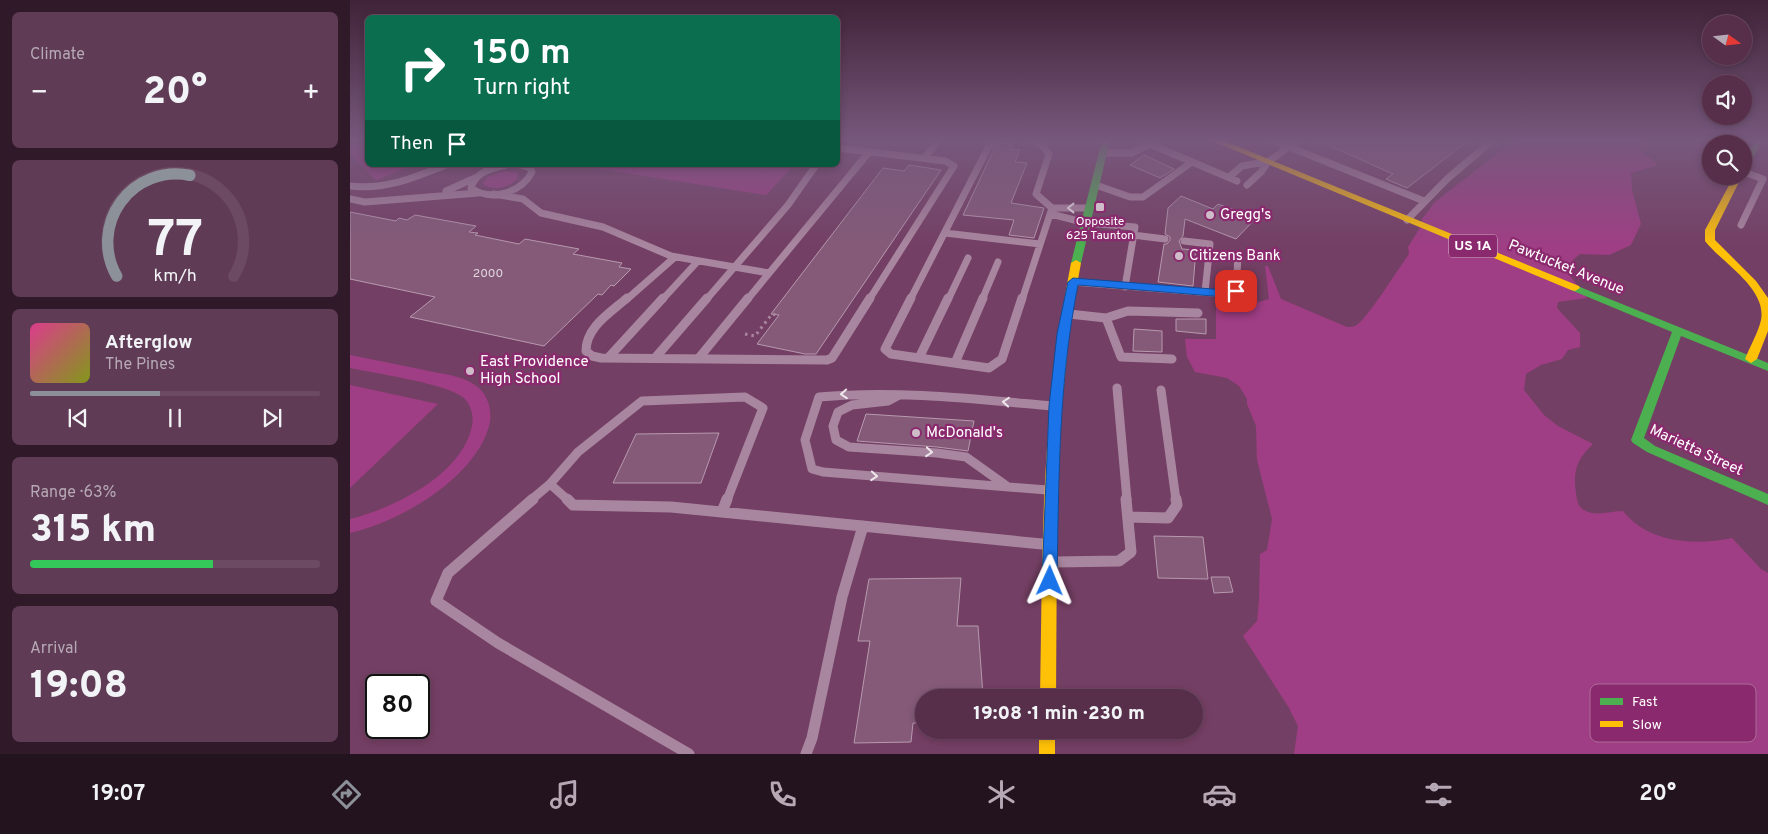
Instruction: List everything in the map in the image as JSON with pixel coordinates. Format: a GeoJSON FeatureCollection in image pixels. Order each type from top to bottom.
{"type":"FeatureCollection","features":[{"type":"Feature","properties":{"kind":"main road"},"geometry":{"type":"LineString","coordinates":[[1048,689],[1051,490],[1055,406],[1066,314],[1097,175]]}},
{"type":"Feature","properties":{"kind":"main road","name":"Pawtucket Avenue"},"geometry":{"type":"LineString","coordinates":[[1300,175],[1768,367]]}},
{"type":"Feature","properties":{"kind":"main road"},"geometry":{"type":"LineString","coordinates":[[1733,185],[1710,230],[1710,241],[1759,291],[1766,302],[1767,312],[1751,359]]}},
{"type":"Feature","properties":{"kind":"main road","name":"Marietta Street"},"geometry":{"type":"LineString","coordinates":[[1678,329],[1638,440],[1651,448],[1768,500]]}},
{"type":"Feature","properties":{"kind":"main road"},"geometry":{"type":"LineString","coordinates":[[1047,739],[1047,754]]}},
{"type":"Feature","properties":{"kind":"lane"},"geometry":{"type":"LineString","coordinates":[[350,186],[378,189],[392,186],[420,175]]}},
{"type":"Feature","properties":{"kind":"lane"},"geometry":{"type":"LineString","coordinates":[[434,195],[464,184],[479,175]]}},
{"type":"Feature","properties":{"kind":"lane"},"geometry":{"type":"LineString","coordinates":[[478,193],[471,188],[480,175]]}},
{"type":"Feature","properties":{"kind":"lane"},"geometry":{"type":"LineString","coordinates":[[523,199],[522,193],[530,175]]}},
{"type":"Feature","properties":{"kind":"lane"},"geometry":{"type":"LineString","coordinates":[[655,358],[788,205],[809,175]]}},
{"type":"Feature","properties":{"kind":"lane"},"geometry":{"type":"LineString","coordinates":[[698,359],[850,175]]}},
{"type":"Feature","properties":{"kind":"lane"},"geometry":{"type":"LineString","coordinates":[[675,257],[595,326],[586,341],[586,351],[592,356],[608,358],[827,360],[832,358],[948,175]]}},
{"type":"Feature","properties":{"kind":"lane"},"geometry":{"type":"LineString","coordinates":[[974,175],[885,349],[891,354],[989,368],[1002,358],[1052,211]]}},
{"type":"Feature","properties":{"kind":"lane"},"geometry":{"type":"LineString","coordinates":[[1042,175],[1036,194],[1052,211],[1086,223],[1164,238]]}},
{"type":"Feature","properties":{"kind":"lane"},"geometry":{"type":"LineString","coordinates":[[1095,184],[1130,197],[1143,197],[1174,175]]}},
{"type":"Feature","properties":{"kind":"lane"},"geometry":{"type":"LineString","coordinates":[[1222,175],[1237,181]]}},
{"type":"Feature","properties":{"kind":"lane"},"geometry":{"type":"LineString","coordinates":[[1229,178],[1232,175]]}},
{"type":"Feature","properties":{"kind":"lane"},"geometry":{"type":"LineString","coordinates":[[1247,185],[1258,175]]}},
{"type":"Feature","properties":{"kind":"lane"},"geometry":{"type":"LineString","coordinates":[[1359,175],[1424,201]]}},
{"type":"Feature","properties":{"kind":"lane"},"geometry":{"type":"LineString","coordinates":[[1407,220],[1451,175]]}},
{"type":"Feature","properties":{"kind":"lane"},"geometry":{"type":"LineString","coordinates":[[1741,225],[1766,180],[1753,175]]}},
{"type":"Feature","properties":{"kind":"lane"},"geometry":{"type":"LineString","coordinates":[[494,194],[509,191],[526,182]]}},
{"type":"Feature","properties":{"kind":"lane"},"geometry":{"type":"LineString","coordinates":[[350,199],[365,202],[478,193],[523,199],[542,213],[603,227],[675,257],[769,273]]}},
{"type":"Feature","properties":{"kind":"lane"},"geometry":{"type":"LineString","coordinates":[[1052,211],[1090,208]]}},
{"type":"Feature","properties":{"kind":"lane"},"geometry":{"type":"LineString","coordinates":[[1125,287],[1134,231]]}},
{"type":"Feature","properties":{"kind":"lane"},"geometry":{"type":"LineString","coordinates":[[945,233],[1040,244]]}},
{"type":"Feature","properties":{"kind":"lane"},"geometry":{"type":"LineString","coordinates":[[1184,241],[1210,244],[1205,292]]}},
{"type":"Feature","properties":{"kind":"lane"},"geometry":{"type":"LineString","coordinates":[[1073,282],[1225,294],[1236,291],[1238,256]]}},
{"type":"Feature","properties":{"kind":"lane"},"geometry":{"type":"LineString","coordinates":[[919,358],[968,258]]}},
{"type":"Feature","properties":{"kind":"lane"},"geometry":{"type":"LineString","coordinates":[[608,358],[698,261]]}},
{"type":"Feature","properties":{"kind":"lane"},"geometry":{"type":"LineString","coordinates":[[955,364],[998,262]]}},
{"type":"Feature","properties":{"kind":"lane"},"geometry":{"type":"LineString","coordinates":[[1066,314],[1106,318],[1128,311],[1198,313]]}},
{"type":"Feature","properties":{"kind":"lane"},"geometry":{"type":"LineString","coordinates":[[1106,318],[1121,357],[1172,359]]}},
{"type":"Feature","properties":{"kind":"lane"},"geometry":{"type":"LineString","coordinates":[[1050,562],[1119,561],[1131,552],[1117,388]]}},
{"type":"Feature","properties":{"kind":"lane"},"geometry":{"type":"LineString","coordinates":[[1128,517],[1168,518],[1177,505],[1161,390]]}},
{"type":"Feature","properties":{"kind":"lane"},"geometry":{"type":"LineString","coordinates":[[1051,490],[823,472],[812,469],[805,440],[820,397],[864,393],[1055,406]]}},
{"type":"Feature","properties":{"kind":"lane"},"geometry":{"type":"LineString","coordinates":[[899,395],[888,401],[852,405],[838,412],[833,426],[836,440],[849,448],[937,453],[966,457],[1008,486]]}},
{"type":"Feature","properties":{"kind":"lane"},"geometry":{"type":"LineString","coordinates":[[689,754],[498,643],[436,601],[448,573],[550,484],[578,452],[642,401],[745,397],[763,408],[722,512]]}},
{"type":"Feature","properties":{"kind":"lane"},"geometry":{"type":"LineString","coordinates":[[550,484],[573,505],[671,507],[1050,544]]}},
{"type":"Feature","properties":{"kind":"lane"},"geometry":{"type":"LineString","coordinates":[[806,754],[812,738],[842,598],[863,526]]}},
{"type":"Feature","properties":{"kind":"path"},"geometry":{"type":"LineString","coordinates":[[745,334],[755,336],[772,314],[777,315]]}},
{"type":"Feature","properties":{"kind":"shaded area"},"geometry":{"type":"Polygon","coordinates":[[[371,175],[388,175],[376,180],[371,175]]]}},
{"type":"Feature","properties":{"kind":"shaded area"},"geometry":{"type":"Polygon","coordinates":[[[518,175],[517,179],[510,184],[493,188],[483,183],[488,177],[518,175]]]}},
{"type":"Feature","properties":{"kind":"shaded area"},"geometry":{"type":"Polygon","coordinates":[[[640,175],[784,175],[766,195],[640,175]]]}},
{"type":"Feature","properties":{"kind":"shaded area"},"geometry":{"type":"Polygon","coordinates":[[[1470,175],[1631,175],[1632,190],[1641,224],[1631,245],[1609,255],[1580,254],[1564,268],[1587,298],[1558,302],[1557,308],[1580,333],[1580,347],[1568,350],[1562,359],[1541,365],[1526,374],[1524,390],[1544,415],[1558,426],[1593,444],[1583,455],[1577,466],[1575,485],[1579,505],[1582,509],[1593,513],[1623,511],[1633,522],[1645,530],[1673,540],[1703,542],[1732,538],[1761,569],[1768,573],[1768,754],[1294,754],[1298,726],[1289,708],[1243,636],[1257,621],[1260,554],[1267,550],[1272,519],[1257,460],[1256,426],[1247,404],[1247,399],[1239,386],[1227,378],[1195,372],[1187,357],[1185,339],[1216,339],[1216,304],[1252,304],[1269,299],[1265,266],[1268,266],[1281,299],[1347,327],[1355,326],[1360,323],[1374,305],[1409,254],[1408,247],[1421,226],[1422,219],[1435,202],[1470,175]]]}},
{"type":"Feature","properties":{"kind":"shaded area"},"geometry":{"type":"Polygon","coordinates":[[[350,355],[464,379],[483,392],[488,401],[490,422],[483,442],[471,461],[435,494],[391,519],[350,533],[350,519],[386,507],[405,498],[441,474],[455,460],[466,444],[473,418],[470,407],[464,398],[456,393],[427,384],[350,368],[350,355]]]}},
{"type":"Feature","properties":{"kind":"shaded area"},"geometry":{"type":"Polygon","coordinates":[[[350,385],[438,404],[350,488],[350,385]]]}},
{"type":"Feature","properties":{"kind":"building"},"geometry":{"type":"Polygon","coordinates":[[[877,175],[937,175],[816,354],[805,354],[757,344],[779,315],[771,314],[877,175]]]}},
{"type":"Feature","properties":{"kind":"building"},"geometry":{"type":"Polygon","coordinates":[[[982,175],[1022,175],[1011,203],[1044,208],[1034,238],[1009,235],[1014,220],[963,215],[982,175]]]}},
{"type":"Feature","properties":{"kind":"building"},"geometry":{"type":"Polygon","coordinates":[[[1391,175],[1424,175],[1407,188],[1386,179],[1391,175]]]}},
{"type":"Feature","properties":{"kind":"building"},"geometry":{"type":"Polygon","coordinates":[[[1181,196],[1213,209],[1218,204],[1256,218],[1236,239],[1185,219],[1183,236],[1179,241],[1182,249],[1196,250],[1193,286],[1158,282],[1164,244],[1167,244],[1170,240],[1170,237],[1165,234],[1168,208],[1181,196]]]}},
{"type":"Feature","properties":{"kind":"building","name":"East Providence High School"},"geometry":{"type":"Polygon","coordinates":[[[350,212],[396,221],[399,218],[407,220],[415,215],[476,226],[469,232],[478,233],[475,235],[519,244],[525,239],[579,249],[573,254],[622,263],[619,267],[631,269],[614,286],[611,285],[602,295],[598,294],[544,346],[410,317],[435,297],[350,279],[350,212]]]}},
{"type":"Feature","properties":{"kind":"building"},"geometry":{"type":"Polygon","coordinates":[[[1176,319],[1206,319],[1206,334],[1176,331],[1176,319]]]}},
{"type":"Feature","properties":{"kind":"building"},"geometry":{"type":"Polygon","coordinates":[[[1134,329],[1162,331],[1162,352],[1133,351],[1134,329]]]}},
{"type":"Feature","properties":{"kind":"building","name":"McDonald's"},"geometry":{"type":"Polygon","coordinates":[[[866,414],[974,421],[968,451],[857,441],[866,414]]]}},
{"type":"Feature","properties":{"kind":"building"},"geometry":{"type":"Polygon","coordinates":[[[719,433],[701,483],[613,483],[636,434],[719,433]]]}},
{"type":"Feature","properties":{"kind":"building"},"geometry":{"type":"Polygon","coordinates":[[[1154,536],[1203,537],[1208,579],[1158,578],[1154,536]]]}},
{"type":"Feature","properties":{"kind":"building"},"geometry":{"type":"Polygon","coordinates":[[[1211,577],[1229,577],[1233,592],[1214,593],[1211,577]]]}},
{"type":"Feature","properties":{"kind":"building"},"geometry":{"type":"Polygon","coordinates":[[[961,578],[957,626],[978,626],[982,689],[915,689],[915,723],[913,723],[911,742],[854,743],[870,641],[858,641],[869,579],[961,578]]]}},
{"type":"Feature","properties":{"kind":"traffic: fast"},"geometry":{"type":"LineString","coordinates":[[1076,263],[1097,175]]}},
{"type":"Feature","properties":{"kind":"traffic: fast"},"geometry":{"type":"LineString","coordinates":[[1575,288],[1768,367]]}},
{"type":"Feature","properties":{"kind":"traffic: fast"},"geometry":{"type":"LineString","coordinates":[[1678,329],[1637,440],[1651,449],[1768,500]]}},
{"type":"Feature","properties":{"kind":"traffic: slow"},"geometry":{"type":"LineString","coordinates":[[1300,175],[1575,288]]}},
{"type":"Feature","properties":{"kind":"traffic: slow"},"geometry":{"type":"LineString","coordinates":[[1733,185],[1710,230],[1710,241],[1753,283],[1765,303],[1767,318],[1751,359]]}},
{"type":"Feature","properties":{"kind":"traffic: slow"},"geometry":{"type":"LineString","coordinates":[[1048,689],[1050,534],[1054,425],[1066,317],[1076,263]]}},
{"type":"Feature","properties":{"kind":"traffic: slow"},"geometry":{"type":"LineString","coordinates":[[1047,739],[1047,754]]}},
{"type":"Feature","properties":{"kind":"place","name":"Opposite 625 Taunton"},"geometry":{"type":"Point","coordinates":[1100,207]}},
{"type":"Feature","properties":{"kind":"place","name":"Gregg's"},"geometry":{"type":"Point","coordinates":[1210,215]}},
{"type":"Feature","properties":{"kind":"place","name":"Citizens Bank"},"geometry":{"type":"Point","coordinates":[1179,256]}},
{"type":"Feature","properties":{"kind":"place","name":"East Providence High School"},"geometry":{"type":"Point","coordinates":[470,371]}},
{"type":"Feature","properties":{"kind":"place","name":"McDonald's"},"geometry":{"type":"Point","coordinates":[916,433]}},
{"type":"Feature","properties":{"kind":"route"},"geometry":{"type":"LineString","coordinates":[[1050,581],[1052,445],[1063,334],[1073,282],[1225,294],[1236,291]]}}]}
